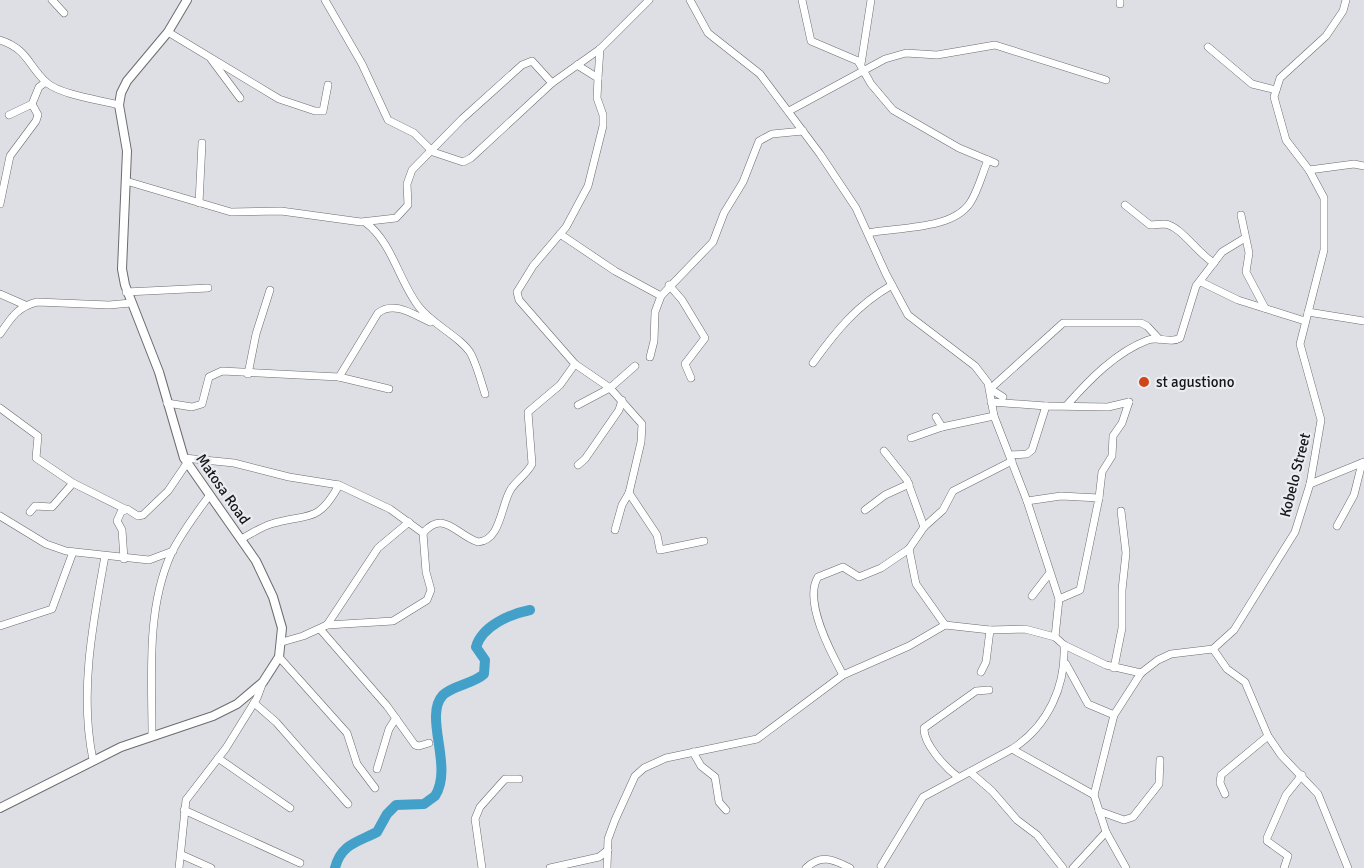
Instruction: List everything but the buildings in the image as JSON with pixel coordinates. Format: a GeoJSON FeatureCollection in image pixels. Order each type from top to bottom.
{"type":"FeatureCollection","features":[{"type":"Feature","properties":{"kind":"street"},"geometry":{"type":"LineString","coordinates":[[52,0],[64,13]]}},
{"type":"Feature","properties":{"kind":"street"},"geometry":{"type":"LineString","coordinates":[[0,40],[14,44],[25,54],[46,82],[59,89],[119,105],[127,81],[168,32],[187,0]]}},
{"type":"Feature","properties":{"kind":"street"},"geometry":{"type":"LineString","coordinates":[[325,0],[362,64],[388,120],[414,133],[433,152],[463,162],[471,158],[552,83],[600,49],[649,0]]}},
{"type":"Feature","properties":{"kind":"street"},"geometry":{"type":"LineString","coordinates":[[690,0],[708,33],[760,74],[803,131],[856,208],[908,315],[975,366],[991,396],[994,416],[1027,501],[1059,599],[1055,637]]}},
{"type":"Feature","properties":{"kind":"street"},"geometry":{"type":"LineString","coordinates":[[802,0],[811,41],[852,58],[862,67],[871,84],[893,110],[959,148],[992,161],[972,201],[961,213],[930,226],[896,227],[868,233]]}},
{"type":"Feature","properties":{"kind":"street"},"geometry":{"type":"LineString","coordinates":[[862,67],[871,0]]}},
{"type":"Feature","properties":{"kind":"street"},"geometry":{"type":"LineString","coordinates":[[1208,47],[1252,84],[1276,90],[1280,78],[1326,36],[1343,12],[1346,0]]}},
{"type":"Feature","properties":{"kind":"street"},"geometry":{"type":"LineString","coordinates":[[168,32],[279,99],[315,111],[320,112],[325,108],[328,85]]}},
{"type":"Feature","properties":{"kind":"street"},"geometry":{"type":"LineString","coordinates":[[789,111],[862,67],[898,54],[937,55],[995,45],[1106,80]]}},
{"type":"Feature","properties":{"kind":"street"},"geometry":{"type":"LineString","coordinates":[[600,49],[597,98],[603,115],[603,126],[588,186],[560,234],[518,287],[518,296],[575,364],[610,388],[642,424],[641,442],[629,493],[622,505],[615,530]]}},
{"type":"Feature","properties":{"kind":"street"},"geometry":{"type":"LineString","coordinates":[[211,59],[240,98]]}},
{"type":"Feature","properties":{"kind":"street"},"geometry":{"type":"LineString","coordinates":[[126,181],[231,212],[266,211],[311,214],[365,222],[396,218],[402,215],[408,206],[410,174],[462,119],[526,62],[537,63],[552,83]]}},
{"type":"Feature","properties":{"kind":"street"},"geometry":{"type":"LineString","coordinates":[[578,65],[598,78]]}},
{"type":"Feature","properties":{"kind":"street"},"geometry":{"type":"LineString","coordinates":[[9,115],[32,104],[39,87],[46,82]]}},
{"type":"Feature","properties":{"kind":"street","name":"Kobelo Street"},"geometry":{"type":"LineString","coordinates":[[1213,649],[1234,630],[1295,532],[1310,484],[1321,420],[1320,408],[1301,352],[1300,340],[1324,250],[1325,212],[1321,190],[1286,140],[1274,97],[1276,90]]}},
{"type":"Feature","properties":{"kind":"street"},"geometry":{"type":"LineString","coordinates":[[0,204],[10,156],[38,115],[32,104]]}},
{"type":"Feature","properties":{"kind":"street","name":"Matosa Road"},"geometry":{"type":"LineString","coordinates":[[0,808],[93,760],[152,735],[213,716],[237,704],[263,682],[279,657],[282,642],[282,628],[273,597],[256,561],[185,460],[153,354],[126,292],[122,269],[127,151],[119,105]]}},
{"type":"Feature","properties":{"kind":"street"},"geometry":{"type":"LineString","coordinates":[[650,357],[654,341],[655,312],[661,296],[712,242],[724,213],[742,182],[759,141],[772,134],[803,131]]}},
{"type":"Feature","properties":{"kind":"street"},"geometry":{"type":"LineString","coordinates":[[200,203],[202,142]]}},
{"type":"Feature","properties":{"kind":"street"},"geometry":{"type":"LineString","coordinates":[[1309,170],[1354,164],[1364,166]]}},
{"type":"Feature","properties":{"kind":"street"},"geometry":{"type":"LineString","coordinates":[[1125,205],[1150,225],[1165,224],[1178,230],[1203,257],[1214,263]]}},
{"type":"Feature","properties":{"kind":"street"},"geometry":{"type":"LineString","coordinates":[[1241,215],[1249,253],[1246,272],[1265,308]]}},
{"type":"Feature","properties":{"kind":"street"},"geometry":{"type":"LineString","coordinates":[[365,222],[382,237],[412,298],[433,323]]}},
{"type":"Feature","properties":{"kind":"street"},"geometry":{"type":"LineString","coordinates":[[560,234],[615,271],[661,296]]}},
{"type":"Feature","properties":{"kind":"street"},"geometry":{"type":"LineString","coordinates":[[1067,405],[1104,367],[1149,340],[1177,340],[1182,335],[1196,286],[1222,252],[1245,238]]}},
{"type":"Feature","properties":{"kind":"street"},"geometry":{"type":"LineString","coordinates":[[1201,282],[1238,300],[1305,321]]}},
{"type":"Feature","properties":{"kind":"street"},"geometry":{"type":"LineString","coordinates":[[669,285],[682,300],[705,338],[685,364],[691,378]]}},
{"type":"Feature","properties":{"kind":"street"},"geometry":{"type":"LineString","coordinates":[[813,363],[835,331],[868,300],[892,285]]}},
{"type":"Feature","properties":{"kind":"street"},"geometry":{"type":"LineString","coordinates":[[126,292],[208,288]]}},
{"type":"Feature","properties":{"kind":"street"},"geometry":{"type":"LineString","coordinates":[[248,374],[256,334],[270,290]]}},
{"type":"Feature","properties":{"kind":"street"},"geometry":{"type":"LineString","coordinates":[[0,294],[25,305]]}},
{"type":"Feature","properties":{"kind":"street"},"geometry":{"type":"LineString","coordinates":[[0,334],[17,310],[37,302],[109,305],[131,303]]}},
{"type":"Feature","properties":{"kind":"street"},"geometry":{"type":"LineString","coordinates":[[339,377],[378,313],[383,309],[400,309],[433,323],[463,344],[470,353],[485,394]]}},
{"type":"Feature","properties":{"kind":"street"},"geometry":{"type":"LineString","coordinates":[[1308,312],[1364,321]]}},
{"type":"Feature","properties":{"kind":"street"},"geometry":{"type":"LineString","coordinates":[[991,396],[1063,323],[1141,323],[1148,326],[1159,339]]}},
{"type":"Feature","properties":{"kind":"street"},"geometry":{"type":"LineString","coordinates":[[282,642],[324,627],[393,621],[427,600],[431,590],[426,572],[423,533],[431,524],[440,522],[478,542],[489,538],[499,521],[511,489],[532,464],[528,412],[560,385],[575,364]]}},
{"type":"Feature","properties":{"kind":"street"},"geometry":{"type":"LineString","coordinates":[[578,405],[610,388],[635,366]]}},
{"type":"Feature","properties":{"kind":"street"},"geometry":{"type":"LineString","coordinates":[[168,403],[197,407],[202,404],[209,377],[214,373],[339,377],[389,389]]}},
{"type":"Feature","properties":{"kind":"street"},"geometry":{"type":"LineString","coordinates":[[991,396],[1003,397],[1009,403]]}},
{"type":"Feature","properties":{"kind":"street"},"geometry":{"type":"LineString","coordinates":[[991,396],[1009,403],[1046,406],[1108,407],[1130,402],[1122,423],[1113,436],[1112,456],[1102,472],[1080,590],[1059,599]]}},
{"type":"Feature","properties":{"kind":"street"},"geometry":{"type":"LineString","coordinates":[[578,465],[585,459],[619,410],[622,400]]}},
{"type":"Feature","properties":{"kind":"street"},"geometry":{"type":"LineString","coordinates":[[843,675],[819,623],[813,595],[816,580],[824,573],[843,567],[859,577],[881,568],[909,549],[924,527],[943,510],[953,491],[1011,458],[1027,454],[1032,450],[1046,406]]}},
{"type":"Feature","properties":{"kind":"street"},"geometry":{"type":"LineString","coordinates":[[0,408],[38,436],[36,458],[73,483],[138,516],[143,515],[168,491],[185,460],[234,463],[289,477],[339,485],[390,509],[423,533]]}},
{"type":"Feature","properties":{"kind":"street"},"geometry":{"type":"LineString","coordinates":[[911,438],[942,426],[994,416]]}},
{"type":"Feature","properties":{"kind":"street"},"geometry":{"type":"LineString","coordinates":[[936,417],[942,426]]}},
{"type":"Feature","properties":{"kind":"street"},"geometry":{"type":"LineString","coordinates":[[884,451],[909,484],[924,527]]}},
{"type":"Feature","properties":{"kind":"street"},"geometry":{"type":"LineString","coordinates":[[1310,484],[1363,463]]}},
{"type":"Feature","properties":{"kind":"street"},"geometry":{"type":"LineString","coordinates":[[1337,526],[1354,495],[1363,463]]}},
{"type":"Feature","properties":{"kind":"street"},"geometry":{"type":"LineString","coordinates":[[30,512],[35,506],[52,507],[73,483]]}},
{"type":"Feature","properties":{"kind":"street"},"geometry":{"type":"LineString","coordinates":[[865,510],[885,495],[909,484]]}},
{"type":"Feature","properties":{"kind":"street"},"geometry":{"type":"LineString","coordinates":[[241,539],[271,524],[316,514],[329,503],[339,485]]}},
{"type":"Feature","properties":{"kind":"street"},"geometry":{"type":"LineString","coordinates":[[629,493],[657,535],[660,550],[704,541]]}},
{"type":"Feature","properties":{"kind":"street"},"geometry":{"type":"LineString","coordinates":[[152,735],[154,620],[173,551],[209,496]]}},
{"type":"Feature","properties":{"kind":"street"},"geometry":{"type":"LineString","coordinates":[[1027,501],[1073,496],[1098,498]]}},
{"type":"Feature","properties":{"kind":"street"},"geometry":{"type":"LineString","coordinates":[[124,509],[117,521],[122,530],[124,559]]}},
{"type":"Feature","properties":{"kind":"street"},"geometry":{"type":"LineString","coordinates":[[1114,668],[1122,628],[1122,590],[1126,554],[1121,511]]}},
{"type":"Feature","properties":{"kind":"street"},"geometry":{"type":"LineString","coordinates":[[0,516],[46,544],[73,552],[148,560],[173,551]]}},
{"type":"Feature","properties":{"kind":"street"},"geometry":{"type":"LineString","coordinates":[[324,627],[378,548],[409,522]]}},
{"type":"Feature","properties":{"kind":"street"},"geometry":{"type":"LineString","coordinates":[[909,549],[916,584],[945,625]]}},
{"type":"Feature","properties":{"kind":"street"},"geometry":{"type":"LineString","coordinates":[[0,626],[52,609],[73,552]]}},
{"type":"Feature","properties":{"kind":"street"},"geometry":{"type":"LineString","coordinates":[[93,760],[87,714],[90,651],[105,556]]}},
{"type":"Feature","properties":{"kind":"street"},"geometry":{"type":"LineString","coordinates":[[1032,596],[1049,574]]}},
{"type":"Feature","properties":{"kind":"street"},"geometry":{"type":"LineString","coordinates":[[607,868],[608,850],[615,820],[635,776],[651,764],[693,752],[757,740],[785,716],[843,675],[909,646],[945,625],[990,630],[1024,629],[1055,637],[1064,645],[1114,668],[1141,673]]}},
{"type":"Feature","properties":{"kind":"street"},"geometry":{"type":"LineString","coordinates":[[324,627],[415,745],[429,743]]}},
{"type":"Feature","properties":{"kind":"street"},"geometry":{"type":"LineString","coordinates":[[981,672],[986,662],[990,630]]}},
{"type":"Feature","properties":{"kind":"street"},"geometry":{"type":"LineString","coordinates":[[890,868],[880,867],[918,803],[938,788],[1012,749],[1047,714],[1061,684],[1065,661],[1064,645]]}},
{"type":"Feature","properties":{"kind":"street"},"geometry":{"type":"LineString","coordinates":[[1126,868],[1106,832],[1094,795],[1114,715],[1141,673],[1171,654],[1213,649],[1227,669],[1245,682],[1268,735],[1281,755],[1302,775],[1323,803],[1348,868]]}},
{"type":"Feature","properties":{"kind":"street"},"geometry":{"type":"LineString","coordinates":[[279,657],[347,733],[357,764],[375,788]]}},
{"type":"Feature","properties":{"kind":"street"},"geometry":{"type":"LineString","coordinates":[[1065,661],[1088,704],[1114,715]]}},
{"type":"Feature","properties":{"kind":"street"},"geometry":{"type":"LineString","coordinates":[[179,868],[182,855],[184,810],[190,792],[218,758],[254,704],[263,682]]}},
{"type":"Feature","properties":{"kind":"street"},"geometry":{"type":"LineString","coordinates":[[958,777],[936,753],[924,734],[924,728],[976,691],[989,690]]}},
{"type":"Feature","properties":{"kind":"street"},"geometry":{"type":"LineString","coordinates":[[254,704],[276,722],[348,804]]}},
{"type":"Feature","properties":{"kind":"street"},"geometry":{"type":"LineString","coordinates":[[377,769],[389,729],[396,718]]}},
{"type":"Feature","properties":{"kind":"street"},"geometry":{"type":"LineString","coordinates":[[1225,794],[1220,783],[1221,775],[1268,735]]}},
{"type":"Feature","properties":{"kind":"street"},"geometry":{"type":"LineString","coordinates":[[1012,749],[1094,795]]}},
{"type":"Feature","properties":{"kind":"street"},"geometry":{"type":"LineString","coordinates":[[693,752],[701,766],[715,777],[719,802],[726,810]]}},
{"type":"Feature","properties":{"kind":"street"},"geometry":{"type":"LineString","coordinates":[[218,758],[290,808]]}},
{"type":"Feature","properties":{"kind":"street"},"geometry":{"type":"LineString","coordinates":[[1099,811],[1124,820],[1133,817],[1159,784],[1160,760]]}},
{"type":"Feature","properties":{"kind":"street"},"geometry":{"type":"LineString","coordinates":[[970,772],[992,791],[1017,820],[1037,835],[1063,868]]}},
{"type":"Feature","properties":{"kind":"street"},"geometry":{"type":"LineString","coordinates":[[1284,868],[1288,856],[1267,842],[1267,838],[1286,795],[1302,775]]}},
{"type":"Feature","properties":{"kind":"street"},"geometry":{"type":"LineString","coordinates":[[482,868],[476,835],[476,819],[480,807],[505,779],[519,779]]}},
{"type":"Feature","properties":{"kind":"street"},"geometry":{"type":"LineString","coordinates":[[184,810],[300,863]]}},
{"type":"Feature","properties":{"kind":"street"},"geometry":{"type":"LineString","coordinates":[[1073,868],[1106,832]]}},
{"type":"Feature","properties":{"kind":"street"},"geometry":{"type":"LineString","coordinates":[[550,868],[599,857],[608,850]]}},
{"type":"Feature","properties":{"kind":"street"},"geometry":{"type":"LineString","coordinates":[[182,855],[211,868]]}},
{"type":"Feature","properties":{"kind":"street"},"geometry":{"type":"LineString","coordinates":[[806,868],[815,859],[822,858],[850,868]]}},
{"type":"Feature","properties":{"kind":"waterway"},"geometry":{"type":"LineString","coordinates":[[335,868],[341,854],[357,841],[377,832],[387,814],[396,805],[424,804],[435,796],[440,784],[441,771],[436,716],[438,704],[447,692],[484,674],[485,660],[476,647],[484,633],[498,622],[530,610]]}},
{"type":"Feature","properties":{"kind":"place","name":"st agustiono"},"geometry":{"type":"Point","coordinates":[1144,382]}}]}
